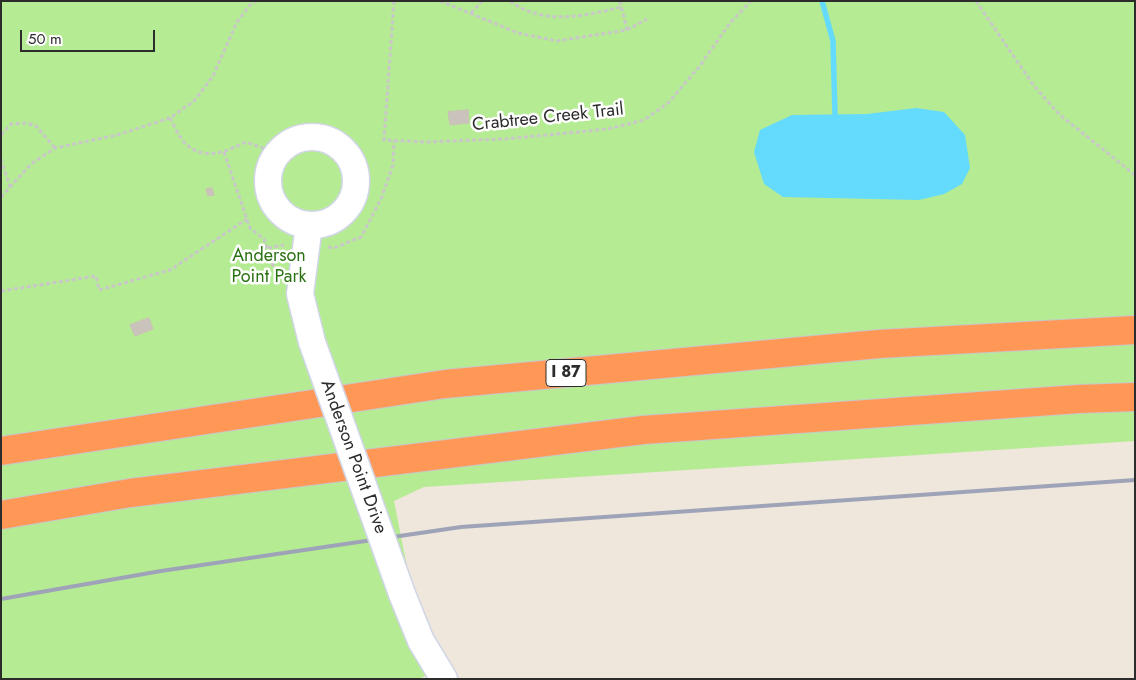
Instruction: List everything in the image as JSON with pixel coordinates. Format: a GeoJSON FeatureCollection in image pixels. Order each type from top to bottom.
{"type":"FeatureCollection","features":[{"type":"Feature","properties":{"kind":"highway","name":"I 87"},"geometry":{"type":"LineString","coordinates":[[1,451],[445,384],[879,344],[1135,330]]}},
{"type":"Feature","properties":{"kind":"highway"},"geometry":{"type":"LineString","coordinates":[[1,515],[130,494],[643,430],[1079,399],[1135,397]]}},
{"type":"Feature","properties":{"kind":"street"},"geometry":{"type":"LineString","coordinates":[[312,137],[326,140],[338,146],[348,156],[354,168],[356,182],[354,196],[346,209],[336,218],[323,224],[308,225],[296,222],[277,208],[271,196],[268,182],[270,169],[276,157],[285,147],[298,140],[312,137]]}},
{"type":"Feature","properties":{"kind":"street","name":"Anderson Point Drive"},"geometry":{"type":"LineString","coordinates":[[308,225],[300,294],[312,342],[402,594],[422,641],[444,679]]}},
{"type":"Feature","properties":{"kind":"path"},"geometry":{"type":"LineString","coordinates":[[1,197],[31,164],[55,148],[117,135],[170,118],[194,101],[213,76],[237,22],[250,5],[256,1]]}},
{"type":"Feature","properties":{"kind":"path","name":"Crabtree Creek Trail"},"geometry":{"type":"LineString","coordinates":[[394,1],[384,140],[426,142],[504,139],[608,129],[644,120],[668,103],[699,67],[730,23],[751,1]]}},
{"type":"Feature","properties":{"kind":"path"},"geometry":{"type":"LineString","coordinates":[[440,1],[518,33],[557,41],[627,30],[648,19]]}},
{"type":"Feature","properties":{"kind":"path"},"geometry":{"type":"LineString","coordinates":[[471,14],[482,1]]}},
{"type":"Feature","properties":{"kind":"path"},"geometry":{"type":"LineString","coordinates":[[510,1],[520,9],[552,18],[586,15],[621,7]]}},
{"type":"Feature","properties":{"kind":"path"},"geometry":{"type":"LineString","coordinates":[[620,1],[627,30]]}},
{"type":"Feature","properties":{"kind":"path"},"geometry":{"type":"LineString","coordinates":[[976,1],[1034,86],[1060,116],[1135,175]]}},
{"type":"Feature","properties":{"kind":"path"},"geometry":{"type":"LineString","coordinates":[[170,118],[183,142],[197,153],[205,155],[224,152],[246,142],[266,149],[276,157]]}},
{"type":"Feature","properties":{"kind":"path"},"geometry":{"type":"LineString","coordinates":[[1,135],[11,124],[27,123],[36,126],[55,148]]}},
{"type":"Feature","properties":{"kind":"path"},"geometry":{"type":"LineString","coordinates":[[326,247],[334,248],[361,236],[381,199],[393,165],[394,140]]}},
{"type":"Feature","properties":{"kind":"path"},"geometry":{"type":"LineString","coordinates":[[224,152],[250,228],[264,240],[268,248],[290,244]]}},
{"type":"Feature","properties":{"kind":"path"},"geometry":{"type":"LineString","coordinates":[[1,159],[10,188]]}},
{"type":"Feature","properties":{"kind":"path"},"geometry":{"type":"LineString","coordinates":[[1,291],[96,276],[99,290],[170,270],[246,219]]}},
{"type":"Feature","properties":{"kind":"green space","name":"Anderson Point Park"},"geometry":{"type":"Polygon","coordinates":[[[1,1],[1135,1],[1135,441],[424,487],[394,501],[413,597],[443,669],[418,679],[1,679],[1,1]]]}},
{"type":"Feature","properties":{"kind":"water"},"geometry":{"type":"Polygon","coordinates":[[[916,108],[944,112],[965,135],[970,168],[962,184],[944,194],[919,200],[783,197],[764,184],[754,152],[760,130],[792,115],[867,114],[916,108]]]}},
{"type":"Feature","properties":{"kind":"building"},"geometry":{"type":"Polygon","coordinates":[[[468,110],[469,123],[450,125],[448,112],[468,110]]]}},
{"type":"Feature","properties":{"kind":"building"},"geometry":{"type":"Polygon","coordinates":[[[212,188],[214,195],[208,196],[206,189],[212,188]]]}},
{"type":"Feature","properties":{"kind":"building"},"geometry":{"type":"Polygon","coordinates":[[[149,318],[153,329],[135,336],[130,325],[149,318]]]}},
{"type":"Feature","properties":{"kind":"waterway"},"geometry":{"type":"LineString","coordinates":[[822,1],[833,41],[835,115]]}},
{"type":"Feature","properties":{"kind":"railway"},"geometry":{"type":"LineString","coordinates":[[1,599],[161,571],[461,527],[1135,480]]}}]}
